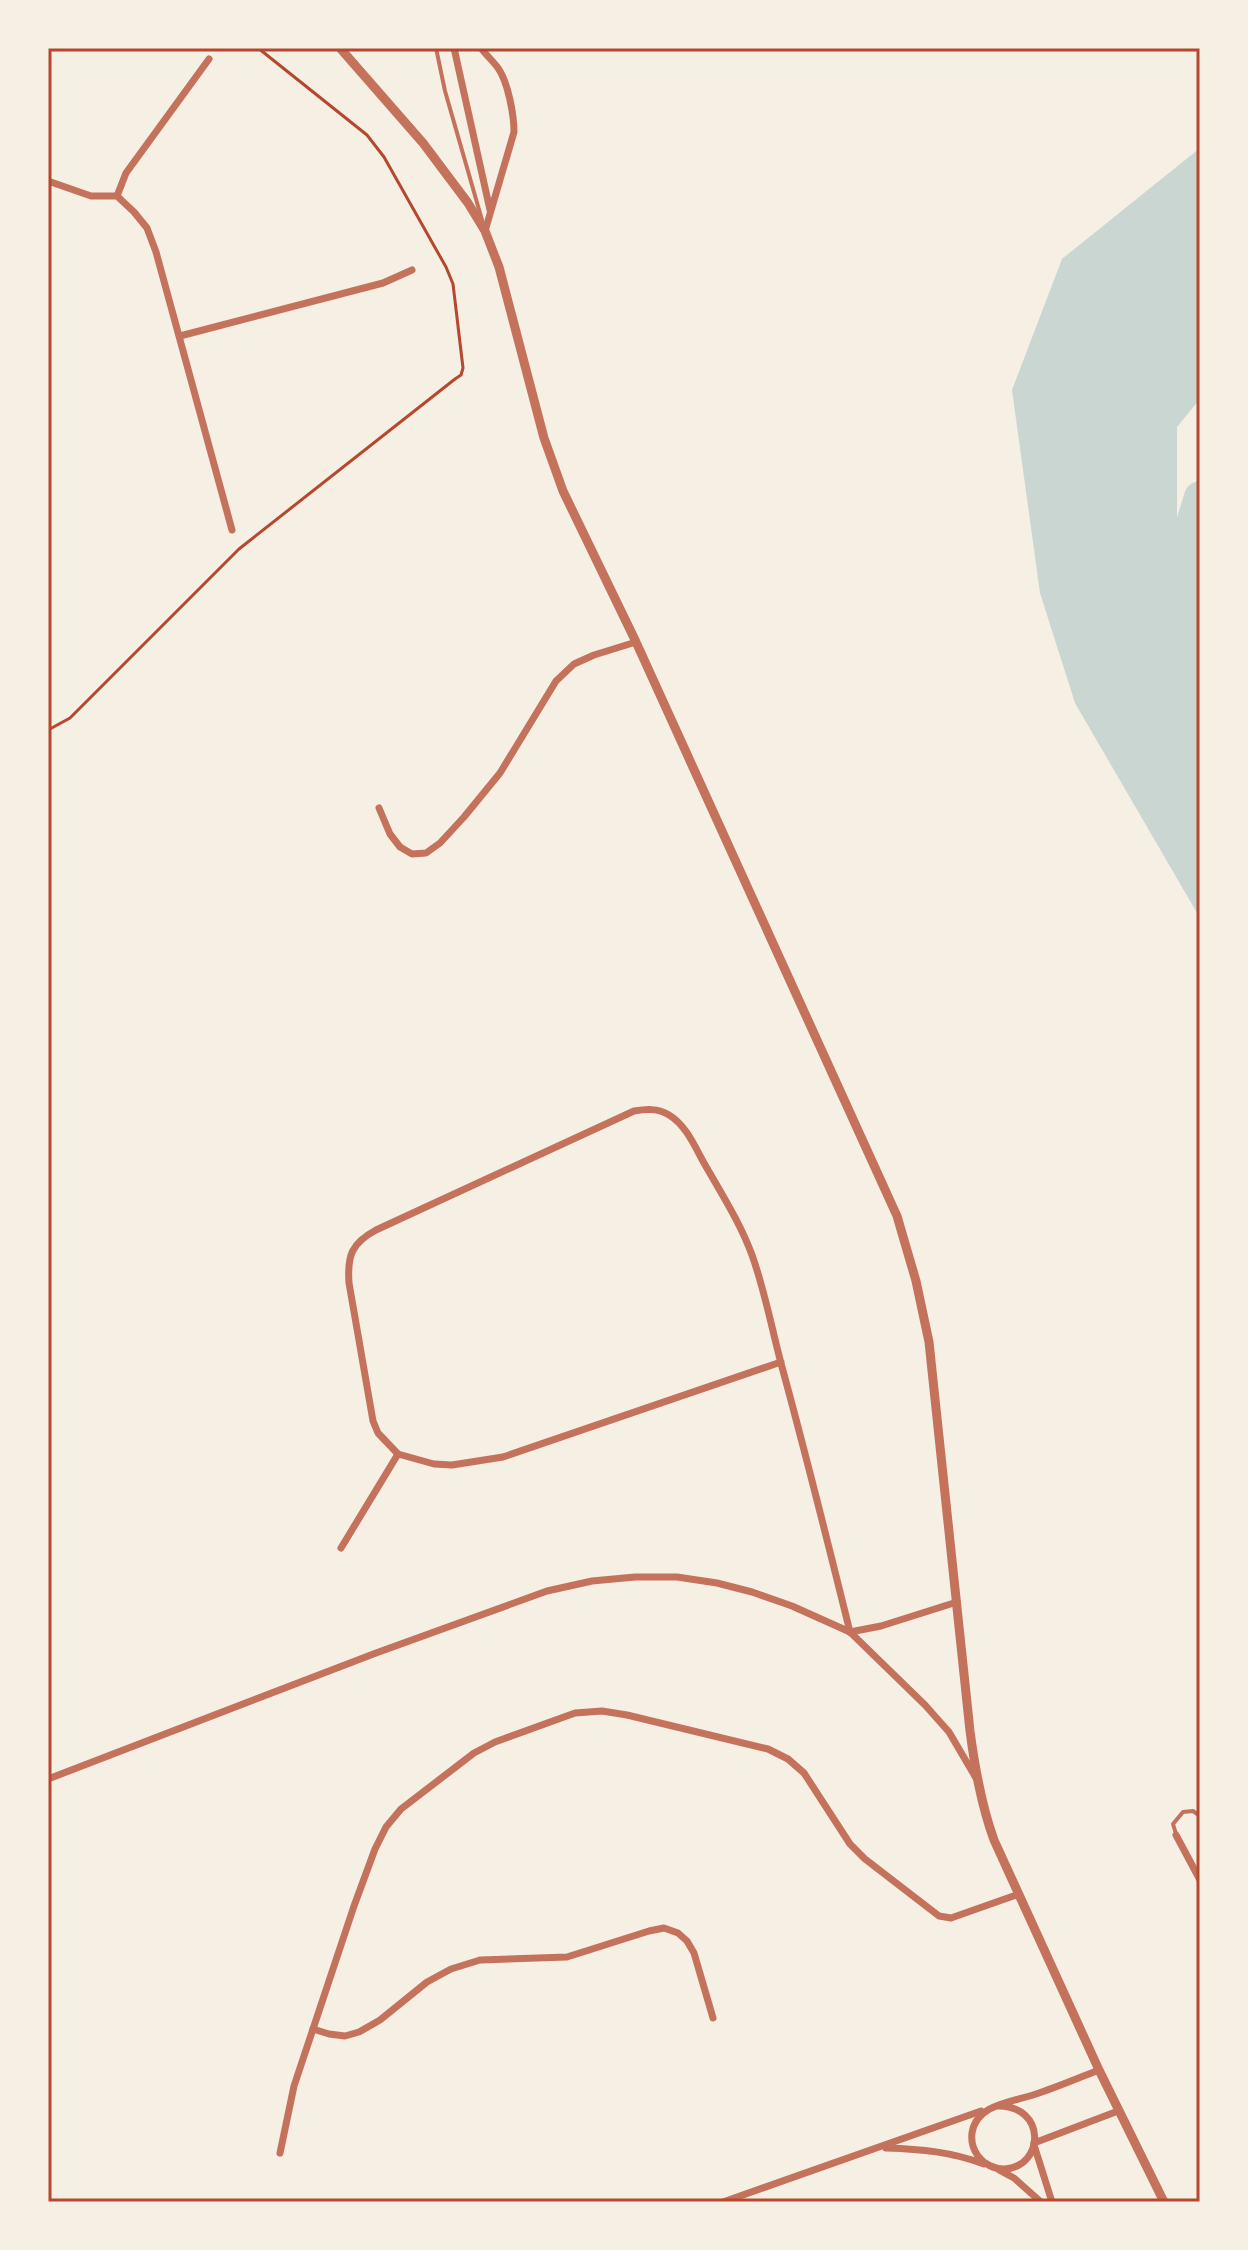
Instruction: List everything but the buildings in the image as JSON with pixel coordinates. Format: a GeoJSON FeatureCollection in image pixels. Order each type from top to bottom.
{"type":"FeatureCollection","features":[{"type":"Feature","properties":{"kind":"street"},"geometry":{"type":"LineString","coordinates":[[340,48],[423,143],[485,231],[499,267],[544,438],[563,491],[636,642],[897,1216],[916,1281],[929,1342],[976,1778],[984,1812],[1099,2070],[1164,2202]]}},
{"type":"Feature","properties":{"kind":"street"},"geometry":{"type":"LineString","coordinates":[[454,48],[490,210]]}},
{"type":"Feature","properties":{"kind":"street"},"geometry":{"type":"LineString","coordinates":[[481,48],[503,77],[514,121],[514,132],[485,231]]}},
{"type":"Feature","properties":{"kind":"street"},"geometry":{"type":"LineString","coordinates":[[117,196],[126,173],[209,59]]}},
{"type":"Feature","properties":{"kind":"street"},"geometry":{"type":"LineString","coordinates":[[48,181],[91,196],[117,196],[147,228],[180,336],[232,530]]}},
{"type":"Feature","properties":{"kind":"street"},"geometry":{"type":"LineString","coordinates":[[180,336],[383,283],[412,270]]}},
{"type":"Feature","properties":{"kind":"street"},"geometry":{"type":"LineString","coordinates":[[379,808],[390,834],[400,847],[412,854],[426,853],[440,843],[500,773],[556,681],[584,659],[636,642]]}},
{"type":"Feature","properties":{"kind":"street"},"geometry":{"type":"LineString","coordinates":[[781,1362],[503,1457],[434,1464],[398,1454],[378,1433],[373,1421],[347,1266],[356,1244],[376,1230],[634,1111],[661,1110],[671,1116],[682,1126],[736,1217],[752,1255],[781,1362],[850,1632]]}},
{"type":"Feature","properties":{"kind":"street"},"geometry":{"type":"LineString","coordinates":[[341,1548],[398,1454]]}},
{"type":"Feature","properties":{"kind":"street"},"geometry":{"type":"LineString","coordinates":[[48,1779],[547,1591],[592,1581],[635,1577],[677,1577],[717,1583],[765,1596],[850,1632],[941,1723],[976,1778]]}},
{"type":"Feature","properties":{"kind":"street"},"geometry":{"type":"LineString","coordinates":[[850,1632],[891,1623],[957,1602]]}},
{"type":"Feature","properties":{"kind":"street"},"geometry":{"type":"LineString","coordinates":[[280,2153],[294,2086],[313,2029],[375,1849],[394,1818],[415,1797],[474,1753],[495,1742],[575,1713],[602,1711],[627,1715],[745,1742],[788,1759],[804,1773],[850,1844],[877,1869],[939,1916],[951,1918],[1019,1894]]}},
{"type":"Feature","properties":{"kind":"street"},"geometry":{"type":"LineString","coordinates":[[1176,1835],[1200,1880]]}},
{"type":"Feature","properties":{"kind":"street"},"geometry":{"type":"LineString","coordinates":[[313,2029],[345,2036],[359,2032],[380,2020],[427,1982],[451,1969],[480,1960],[567,1957],[664,1928],[678,1933],[694,1953],[713,2018]]}},
{"type":"Feature","properties":{"kind":"street"},"geometry":{"type":"LineString","coordinates":[[723,2202],[1099,2070]]}},
{"type":"Feature","properties":{"kind":"street"},"geometry":{"type":"LineString","coordinates":[[997,2106],[1017,2108],[1032,2123],[1034,2144],[1052,2202]]}},
{"type":"Feature","properties":{"kind":"street"},"geometry":{"type":"LineString","coordinates":[[987,2109],[973,2127],[971,2138],[974,2150],[980,2159],[992,2167],[1004,2169],[1023,2162],[1034,2144],[1118,2111]]}},
{"type":"Feature","properties":{"kind":"street"},"geometry":{"type":"LineString","coordinates":[[880,2148],[961,2155],[1014,2178],[1041,2202]]}},
{"type":"Feature","properties":{"kind":"lane"},"geometry":{"type":"LineString","coordinates":[[436,48],[445,91],[485,231]]}},
{"type":"Feature","properties":{"kind":"lane"},"geometry":{"type":"LineString","coordinates":[[1176,1835],[1173,1824],[1183,1812],[1193,1811],[1200,1816]]}},
{"type":"Feature","properties":{"kind":"path"},"geometry":{"type":"LineString","coordinates":[[48,730],[70,718],[239,549],[461,375],[463,368],[453,284],[384,157],[367,135],[258,48]]}},
{"type":"Feature","properties":{"kind":"shaded area"},"geometry":{"type":"Polygon","coordinates":[[[1200,148],[1200,399],[1177,427],[1177,528],[1200,579],[1200,918],[1075,703],[1040,593],[1012,390],[1062,259],[1200,148]]]}},
{"type":"Feature","properties":{"kind":"waterway"},"geometry":{"type":"LineString","coordinates":[[1200,497],[1186,543],[1190,645],[1200,664]]}}]}
